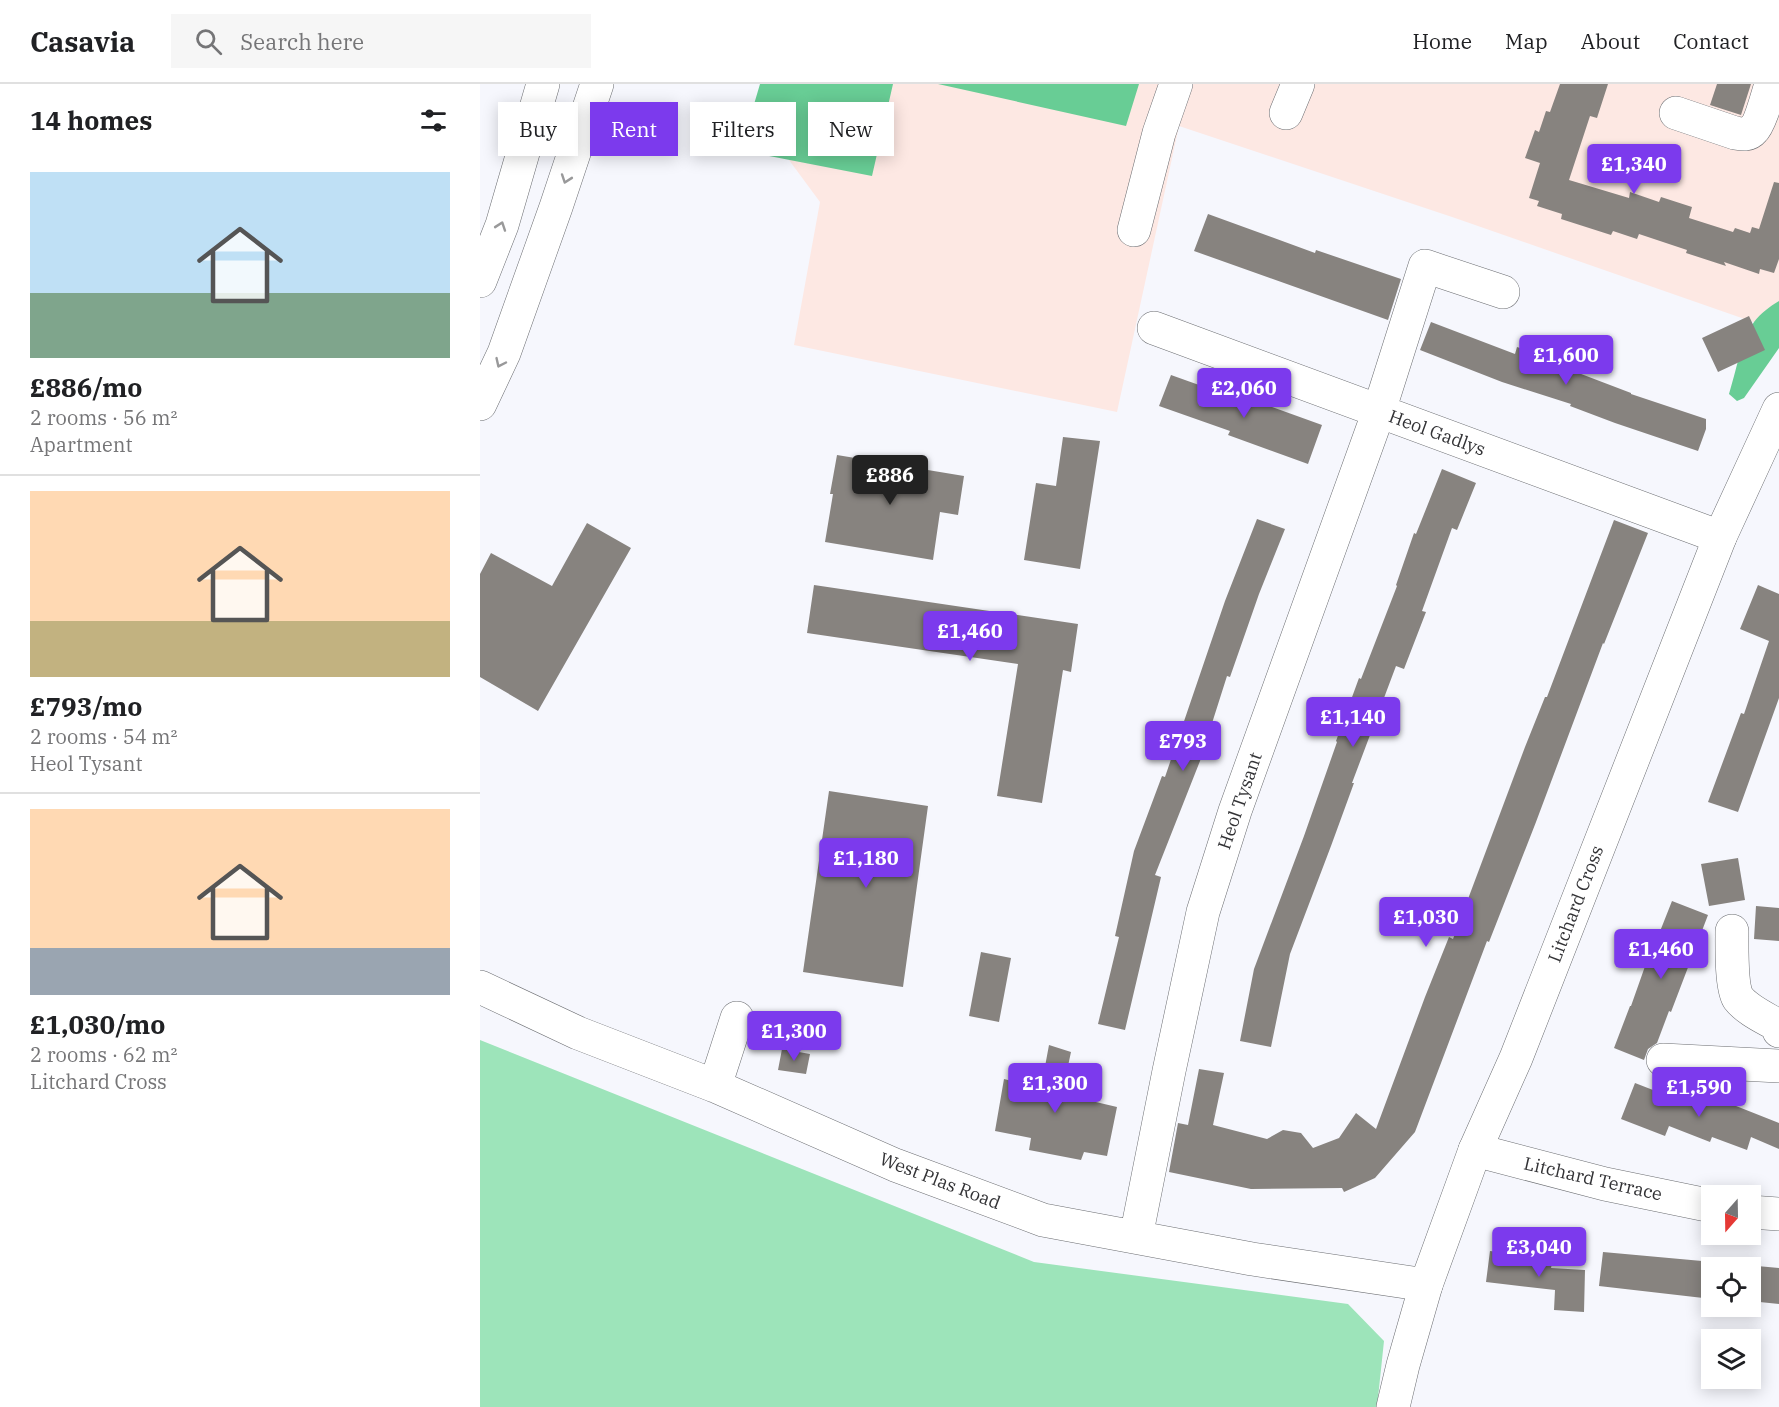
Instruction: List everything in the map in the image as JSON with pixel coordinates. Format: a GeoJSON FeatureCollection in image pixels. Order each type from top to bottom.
{"type":"FeatureCollection","features":[{"type":"Feature","properties":{"kind":"street"},"geometry":{"type":"LineString","coordinates":[[480,281],[502,225],[543,84]]}},
{"type":"Feature","properties":{"kind":"street"},"geometry":{"type":"LineString","coordinates":[[480,404],[504,353],[597,84]]}},
{"type":"Feature","properties":{"kind":"street"},"geometry":{"type":"LineString","coordinates":[[1134,230],[1159,134],[1176,84]]}},
{"type":"Feature","properties":{"kind":"street"},"geometry":{"type":"LineString","coordinates":[[1676,113],[1735,133],[1748,134],[1756,126],[1771,84]]}},
{"type":"Feature","properties":{"kind":"street","name":"Heol Tysant"},"geometry":{"type":"LineString","coordinates":[[1136,1237],[1203,912],[1235,811],[1379,411],[1425,266],[1503,292]]}},
{"type":"Feature","properties":{"kind":"street","name":"Heol Gadlys"},"geometry":{"type":"LineString","coordinates":[[1154,328],[1720,537]]}},
{"type":"Feature","properties":{"kind":"street","name":"Litchard Cross"},"geometry":{"type":"LineString","coordinates":[[1393,1407],[1402,1365],[1426,1285],[1475,1150],[1516,1058],[1720,537],[1779,409]]}},
{"type":"Feature","properties":{"kind":"street"},"geometry":{"type":"LineString","coordinates":[[1732,931],[1733,978],[1737,997],[1751,1010],[1778,1025],[1779,1031]]}},
{"type":"Feature","properties":{"kind":"street","name":"West Plas Road"},"geometry":{"type":"LineString","coordinates":[[480,987],[578,1033],[715,1086],[896,1165],[1043,1220],[1252,1259],[1426,1285]]}},
{"type":"Feature","properties":{"kind":"street"},"geometry":{"type":"LineString","coordinates":[[715,1086],[737,1018]]}},
{"type":"Feature","properties":{"kind":"street"},"geometry":{"type":"LineString","coordinates":[[1663,1060],[1771,1066]]}},
{"type":"Feature","properties":{"kind":"street","name":"Litchard Terrace"},"geometry":{"type":"LineString","coordinates":[[1475,1150],[1605,1184],[1701,1204]]}},
{"type":"Feature","properties":{"kind":"street"},"geometry":{"type":"LineString","coordinates":[[1761,1213],[1779,1214]]}},
{"type":"Feature","properties":{"kind":"shaded area"},"geometry":{"type":"Polygon","coordinates":[[[799,84],[1779,84],[1779,331],[1455,218],[1179,126],[1117,412],[794,345],[820,202],[789,160],[790,156],[796,156],[796,107],[799,84]]]}},
{"type":"Feature","properties":{"kind":"green space"},"geometry":{"type":"Polygon","coordinates":[[[760,84],[893,84],[889,102],[808,102],[808,156],[877,156],[872,176],[769,156],[796,156],[796,102],[755,102],[760,84]]]}},
{"type":"Feature","properties":{"kind":"green space"},"geometry":{"type":"Polygon","coordinates":[[[938,84],[1139,84],[1126,126],[938,84]]]}},
{"type":"Feature","properties":{"kind":"green space"},"geometry":{"type":"Polygon","coordinates":[[[1779,301],[1779,348],[1744,398],[1737,401],[1729,394],[1749,330],[1765,310],[1779,301]]]}},
{"type":"Feature","properties":{"kind":"green space"},"geometry":{"type":"Polygon","coordinates":[[[480,1040],[1034,1262],[1348,1304],[1384,1341],[1377,1407],[480,1407],[480,1040]]]}},
{"type":"Feature","properties":{"kind":"building"},"geometry":{"type":"Polygon","coordinates":[[[1560,84],[1608,84],[1597,118],[1590,116],[1569,180],[1629,198],[1630,192],[1659,202],[1661,197],[1692,207],[1689,218],[1733,232],[1735,228],[1750,233],[1752,227],[1759,229],[1774,182],[1779,183],[1779,259],[1774,273],[1760,269],[1759,274],[1724,262],[1726,266],[1639,234],[1637,239],[1613,231],[1611,235],[1561,219],[1562,214],[1537,206],[1539,201],[1529,198],[1540,163],[1525,158],[1535,130],[1539,132],[1546,111],[1550,112],[1560,84]]]}},
{"type":"Feature","properties":{"kind":"building"},"geometry":{"type":"Polygon","coordinates":[[[1717,84],[1751,84],[1741,115],[1710,105],[1717,84]]]}},
{"type":"Feature","properties":{"kind":"building"},"geometry":{"type":"Polygon","coordinates":[[[1208,214],[1315,253],[1316,250],[1401,279],[1388,320],[1194,251],[1208,214]]]}},
{"type":"Feature","properties":{"kind":"building"},"geometry":{"type":"Polygon","coordinates":[[[1749,316],[1765,350],[1718,372],[1702,338],[1749,316]]]}},
{"type":"Feature","properties":{"kind":"building"},"geometry":{"type":"Polygon","coordinates":[[[1431,322],[1515,354],[1517,347],[1569,364],[1568,369],[1631,394],[1706,419],[1706,429],[1698,451],[1615,423],[1570,406],[1571,404],[1502,382],[1420,350],[1431,322]]]}},
{"type":"Feature","properties":{"kind":"building"},"geometry":{"type":"Polygon","coordinates":[[[1171,375],[1241,400],[1242,396],[1322,425],[1308,464],[1228,435],[1230,431],[1159,406],[1171,375]]]}},
{"type":"Feature","properties":{"kind":"building"},"geometry":{"type":"Polygon","coordinates":[[[1063,437],[1100,441],[1080,569],[1024,560],[1036,483],[1056,486],[1063,437]]]}},
{"type":"Feature","properties":{"kind":"building"},"geometry":{"type":"Polygon","coordinates":[[[837,455],[964,476],[958,515],[940,512],[933,560],[825,542],[837,455]]]}},
{"type":"Feature","properties":{"kind":"building"},"geometry":{"type":"Polygon","coordinates":[[[1442,469],[1476,483],[1457,530],[1452,528],[1422,611],[1426,612],[1404,669],[1396,666],[1352,783],[1354,783],[1290,954],[1271,1047],[1240,1041],[1254,969],[1304,836],[1359,678],[1361,679],[1397,586],[1414,533],[1416,534],[1442,469]]]}},
{"type":"Feature","properties":{"kind":"building"},"geometry":{"type":"Polygon","coordinates":[[[1257,519],[1285,529],[1230,677],[1227,676],[1200,761],[1155,875],[1161,877],[1125,1030],[1098,1024],[1119,937],[1115,936],[1134,851],[1162,776],[1165,777],[1225,601],[1257,519]]]}},
{"type":"Feature","properties":{"kind":"building"},"geometry":{"type":"Polygon","coordinates":[[[1614,520],[1648,533],[1603,643],[1489,942],[1487,941],[1415,1132],[1375,1178],[1344,1192],[1342,1188],[1251,1189],[1169,1172],[1178,1123],[1188,1125],[1199,1069],[1224,1073],[1213,1125],[1267,1139],[1283,1130],[1301,1133],[1313,1148],[1339,1138],[1356,1113],[1376,1129],[1449,937],[1453,939],[1614,520]]]}},
{"type":"Feature","properties":{"kind":"building"},"geometry":{"type":"Polygon","coordinates":[[[587,523],[631,548],[538,711],[480,677],[480,574],[491,553],[552,586],[587,523]]]}},
{"type":"Feature","properties":{"kind":"building"},"geometry":{"type":"Polygon","coordinates":[[[814,585],[1078,624],[1071,672],[1063,670],[1042,803],[997,796],[1018,664],[807,633],[814,585]]]}},
{"type":"Feature","properties":{"kind":"building"},"geometry":{"type":"Polygon","coordinates":[[[1758,585],[1779,594],[1779,698],[1738,812],[1708,802],[1741,713],[1744,714],[1769,641],[1740,629],[1758,585]]]}},
{"type":"Feature","properties":{"kind":"building"},"geometry":{"type":"Polygon","coordinates":[[[829,791],[928,806],[903,987],[803,972],[829,791]]]}},
{"type":"Feature","properties":{"kind":"building"},"geometry":{"type":"Polygon","coordinates":[[[1738,858],[1745,900],[1709,906],[1701,864],[1738,858]]]}},
{"type":"Feature","properties":{"kind":"building"},"geometry":{"type":"Polygon","coordinates":[[[1672,901],[1708,915],[1671,1012],[1669,1011],[1657,1043],[1648,1049],[1644,1060],[1614,1048],[1655,938],[1657,939],[1672,901]]]}},
{"type":"Feature","properties":{"kind":"building"},"geometry":{"type":"Polygon","coordinates":[[[1756,906],[1779,908],[1779,941],[1754,939],[1756,906]]]}},
{"type":"Feature","properties":{"kind":"building"},"geometry":{"type":"Polygon","coordinates":[[[981,952],[1011,958],[999,1022],[969,1016],[981,952]]]}},
{"type":"Feature","properties":{"kind":"building"},"geometry":{"type":"Polygon","coordinates":[[[764,1011],[803,1016],[799,1044],[760,1039],[764,1011]]]}},
{"type":"Feature","properties":{"kind":"building"},"geometry":{"type":"Polygon","coordinates":[[[1049,1045],[1071,1052],[1062,1094],[1117,1107],[1107,1156],[1084,1152],[1081,1160],[1029,1150],[1031,1138],[995,1131],[1004,1079],[1041,1088],[1049,1045]]]}},
{"type":"Feature","properties":{"kind":"building"},"geometry":{"type":"Polygon","coordinates":[[[782,1049],[810,1054],[806,1074],[778,1070],[782,1049]]]}},
{"type":"Feature","properties":{"kind":"building"},"geometry":{"type":"Polygon","coordinates":[[[1635,1083],[1689,1104],[1693,1093],[1730,1106],[1731,1104],[1779,1123],[1779,1149],[1751,1137],[1747,1150],[1712,1137],[1710,1142],[1669,1126],[1665,1136],[1621,1119],[1635,1083]]]}},
{"type":"Feature","properties":{"kind":"building"},"geometry":{"type":"Polygon","coordinates":[[[1490,1251],[1553,1259],[1551,1268],[1585,1270],[1584,1312],[1554,1310],[1555,1290],[1486,1282],[1490,1251]]]}},
{"type":"Feature","properties":{"kind":"building"},"geometry":{"type":"Polygon","coordinates":[[[1603,1252],[1701,1261],[1701,1298],[1599,1286],[1603,1252]]]}},
{"type":"Feature","properties":{"kind":"building"},"geometry":{"type":"Polygon","coordinates":[[[1761,1266],[1779,1268],[1779,1304],[1761,1302],[1761,1266]]]}}]}
